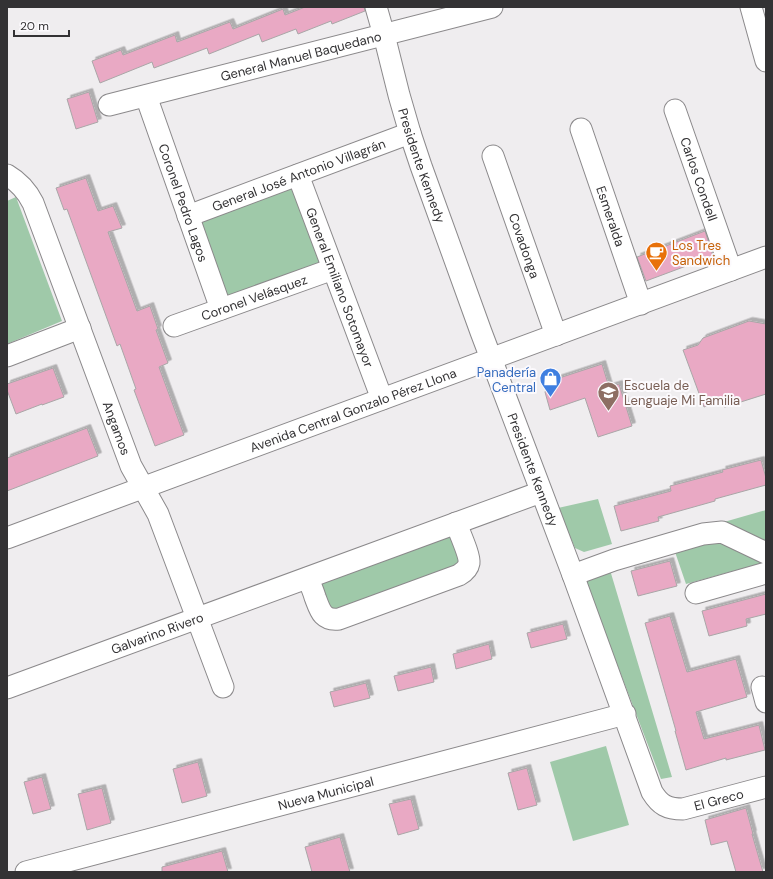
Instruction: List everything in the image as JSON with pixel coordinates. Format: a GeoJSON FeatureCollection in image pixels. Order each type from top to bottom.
{"type":"FeatureCollection","features":[{"type":"Feature","properties":{"kind":"street","name":"Presidente Kennedy"},"geometry":{"type":"LineString","coordinates":[[376,7],[410,133],[439,216],[625,714],[652,792],[660,803],[670,808]]}},
{"type":"Feature","properties":{"kind":"street","name":"General Manuel Baquedano"},"geometry":{"type":"LineString","coordinates":[[109,105],[492,7]]}},
{"type":"Feature","properties":{"kind":"street"},"geometry":{"type":"LineString","coordinates":[[751,7],[766,61]]}},
{"type":"Feature","properties":{"kind":"street","name":"Coronel Pedro Lagos"},"geometry":{"type":"LineString","coordinates":[[146,96],[221,309]]}},
{"type":"Feature","properties":{"kind":"street","name":"Carlos Condell"},"geometry":{"type":"LineString","coordinates":[[674,110],[731,270]]}},
{"type":"Feature","properties":{"kind":"street","name":"Esmeralda"},"geometry":{"type":"LineString","coordinates":[[581,129],[641,304]]}},
{"type":"Feature","properties":{"kind":"street","name":"General José Antonio Villagrán"},"geometry":{"type":"LineString","coordinates":[[188,216],[410,133]]}},
{"type":"Feature","properties":{"kind":"street","name":"Covadonga"},"geometry":{"type":"LineString","coordinates":[[493,156],[556,335]]}},
{"type":"Feature","properties":{"kind":"street","name":"Angamos"},"geometry":{"type":"LineString","coordinates":[[7,175],[22,186],[34,203],[131,466],[158,514],[223,687]]}},
{"type":"Feature","properties":{"kind":"street","name":"General Emiliano Sotomayor"},"geometry":{"type":"LineString","coordinates":[[298,175],[382,399]]}},
{"type":"Feature","properties":{"kind":"street","name":"Avenida Central Gonzalo Pérez Llona"},"geometry":{"type":"LineString","coordinates":[[7,538],[766,257]]}},
{"type":"Feature","properties":{"kind":"street","name":"Coronel Velásquez"},"geometry":{"type":"LineString","coordinates":[[174,326],[334,269]]}},
{"type":"Feature","properties":{"kind":"street"},"geometry":{"type":"LineString","coordinates":[[7,356],[80,328]]}},
{"type":"Feature","properties":{"kind":"street","name":"Galvarino Rivero"},"geometry":{"type":"LineString","coordinates":[[7,688],[541,492]]}},
{"type":"Feature","properties":{"kind":"street"},"geometry":{"type":"LineString","coordinates":[[308,578],[321,612],[327,618],[338,619],[459,575],[464,572],[469,562],[456,523]]}},
{"type":"Feature","properties":{"kind":"street"},"geometry":{"type":"LineString","coordinates":[[573,575],[614,560],[703,534],[722,532],[766,553]]}},
{"type":"Feature","properties":{"kind":"street"},"geometry":{"type":"LineString","coordinates":[[696,593],[766,573]]}},
{"type":"Feature","properties":{"kind":"street","name":"Nueva Municipal"},"geometry":{"type":"LineString","coordinates":[[26,872],[625,714]]}},
{"type":"Feature","properties":{"kind":"street","name":"El Greco"},"geometry":{"type":"LineString","coordinates":[[670,808],[683,808],[766,787]]}},
{"type":"Feature","properties":{"kind":"green space"},"geometry":{"type":"Polygon","coordinates":[[[293,181],[324,261],[228,298],[199,215],[293,181]]]}},
{"type":"Feature","properties":{"kind":"green space"},"geometry":{"type":"Polygon","coordinates":[[[16,197],[62,321],[7,344],[7,201],[16,197]]]}},
{"type":"Feature","properties":{"kind":"green space"},"geometry":{"type":"Polygon","coordinates":[[[598,499],[612,544],[584,552],[575,548],[558,508],[598,499]]]}},
{"type":"Feature","properties":{"kind":"green space"},"geometry":{"type":"Polygon","coordinates":[[[766,510],[766,542],[724,522],[766,510]]]}},
{"type":"Feature","properties":{"kind":"green space"},"geometry":{"type":"Polygon","coordinates":[[[454,535],[462,557],[452,572],[336,614],[328,609],[318,585],[325,575],[454,535]]]}},
{"type":"Feature","properties":{"kind":"green space"},"geometry":{"type":"Polygon","coordinates":[[[710,538],[766,562],[686,584],[674,549],[710,538]]]}},
{"type":"Feature","properties":{"kind":"green space"},"geometry":{"type":"Polygon","coordinates":[[[610,570],[672,777],[661,779],[586,583],[587,576],[610,570]]]}},
{"type":"Feature","properties":{"kind":"green space"},"geometry":{"type":"Polygon","coordinates":[[[606,746],[629,825],[573,841],[550,762],[606,746]]]}},
{"type":"Feature","properties":{"kind":"building"},"geometry":{"type":"Polygon","coordinates":[[[305,7],[364,7],[365,11],[332,24],[331,21],[298,34],[296,29],[262,42],[259,34],[209,54],[207,48],[154,68],[152,62],[100,83],[92,61],[121,50],[123,55],[175,35],[177,42],[230,22],[233,29],[283,9],[285,15],[305,7]]]}},
{"type":"Feature","properties":{"kind":"building"},"geometry":{"type":"Polygon","coordinates":[[[89,92],[98,122],[76,129],[67,99],[89,92]]]}},
{"type":"Feature","properties":{"kind":"building"},"geometry":{"type":"Polygon","coordinates":[[[86,178],[98,211],[113,206],[122,228],[108,232],[137,311],[150,306],[158,329],[156,330],[168,363],[159,367],[184,435],[155,446],[134,390],[136,389],[120,344],[117,346],[67,209],[64,210],[56,188],[86,178]]]}},
{"type":"Feature","properties":{"kind":"building"},"geometry":{"type":"Polygon","coordinates":[[[705,231],[713,256],[646,281],[637,257],[705,231]]]}},
{"type":"Feature","properties":{"kind":"building"},"geometry":{"type":"Polygon","coordinates":[[[749,321],[766,324],[766,394],[725,407],[713,403],[704,407],[683,350],[698,345],[703,338],[749,321]]]}},
{"type":"Feature","properties":{"kind":"building","name":"Escuela de Lenguaje Mi Familia"},"geometry":{"type":"Polygon","coordinates":[[[602,364],[609,387],[619,384],[632,426],[598,437],[585,398],[550,410],[545,392],[550,381],[602,364]]]}},
{"type":"Feature","properties":{"kind":"building"},"geometry":{"type":"Polygon","coordinates":[[[53,368],[64,397],[16,414],[7,390],[7,384],[53,368]]]}},
{"type":"Feature","properties":{"kind":"building"},"geometry":{"type":"Polygon","coordinates":[[[87,428],[98,456],[7,491],[7,458],[87,428]]]}},
{"type":"Feature","properties":{"kind":"building"},"geometry":{"type":"Polygon","coordinates":[[[761,460],[766,478],[766,485],[658,517],[659,521],[621,531],[614,506],[671,491],[670,486],[761,460]]]}},
{"type":"Feature","properties":{"kind":"building"},"geometry":{"type":"Polygon","coordinates":[[[670,561],[677,586],[638,596],[631,571],[670,561]]]}},
{"type":"Feature","properties":{"kind":"building"},"geometry":{"type":"Polygon","coordinates":[[[766,594],[766,614],[746,619],[747,626],[709,636],[702,611],[766,594]]]}},
{"type":"Feature","properties":{"kind":"building"},"geometry":{"type":"Polygon","coordinates":[[[670,616],[687,672],[736,659],[747,697],[696,712],[704,739],[759,725],[765,750],[726,760],[726,758],[686,770],[645,623],[670,616]]]}},
{"type":"Feature","properties":{"kind":"building"},"geometry":{"type":"Polygon","coordinates":[[[563,624],[567,639],[531,648],[527,633],[563,624]]]}},
{"type":"Feature","properties":{"kind":"building"},"geometry":{"type":"Polygon","coordinates":[[[489,644],[492,659],[456,669],[453,654],[489,644]]]}},
{"type":"Feature","properties":{"kind":"building"},"geometry":{"type":"Polygon","coordinates":[[[431,667],[434,682],[398,691],[394,676],[431,667]]]}},
{"type":"Feature","properties":{"kind":"building"},"geometry":{"type":"Polygon","coordinates":[[[366,683],[370,698],[334,707],[330,692],[366,683]]]}},
{"type":"Feature","properties":{"kind":"building"},"geometry":{"type":"Polygon","coordinates":[[[198,762],[207,796],[182,803],[173,769],[198,762]]]}},
{"type":"Feature","properties":{"kind":"building"},"geometry":{"type":"Polygon","coordinates":[[[527,768],[537,805],[518,810],[508,773],[527,768]]]}},
{"type":"Feature","properties":{"kind":"building"},"geometry":{"type":"Polygon","coordinates":[[[42,777],[51,809],[33,814],[24,782],[42,777]]]}},
{"type":"Feature","properties":{"kind":"building"},"geometry":{"type":"Polygon","coordinates":[[[102,788],[111,823],[87,830],[78,794],[102,788]]]}},
{"type":"Feature","properties":{"kind":"building"},"geometry":{"type":"Polygon","coordinates":[[[411,799],[419,829],[398,835],[389,804],[411,799]]]}},
{"type":"Feature","properties":{"kind":"building"},"geometry":{"type":"Polygon","coordinates":[[[746,808],[763,872],[736,872],[727,841],[711,845],[705,820],[746,808]]]}},
{"type":"Feature","properties":{"kind":"building"},"geometry":{"type":"Polygon","coordinates":[[[340,837],[350,872],[312,872],[305,847],[340,837]]]}},
{"type":"Feature","properties":{"kind":"building"},"geometry":{"type":"Polygon","coordinates":[[[222,851],[228,872],[162,872],[162,867],[222,851]]]}},
{"type":"Feature","properties":{"kind":"place","name":"Los Tres Sandwich"},"geometry":{"type":"Point","coordinates":[656,272]}},
{"type":"Feature","properties":{"kind":"place","name":"Panadería Central"},"geometry":{"type":"Point","coordinates":[551,398]}},
{"type":"Feature","properties":{"kind":"place","name":"Escuela de Lenguaje Mi Familia"},"geometry":{"type":"Point","coordinates":[609,412]}}]}
